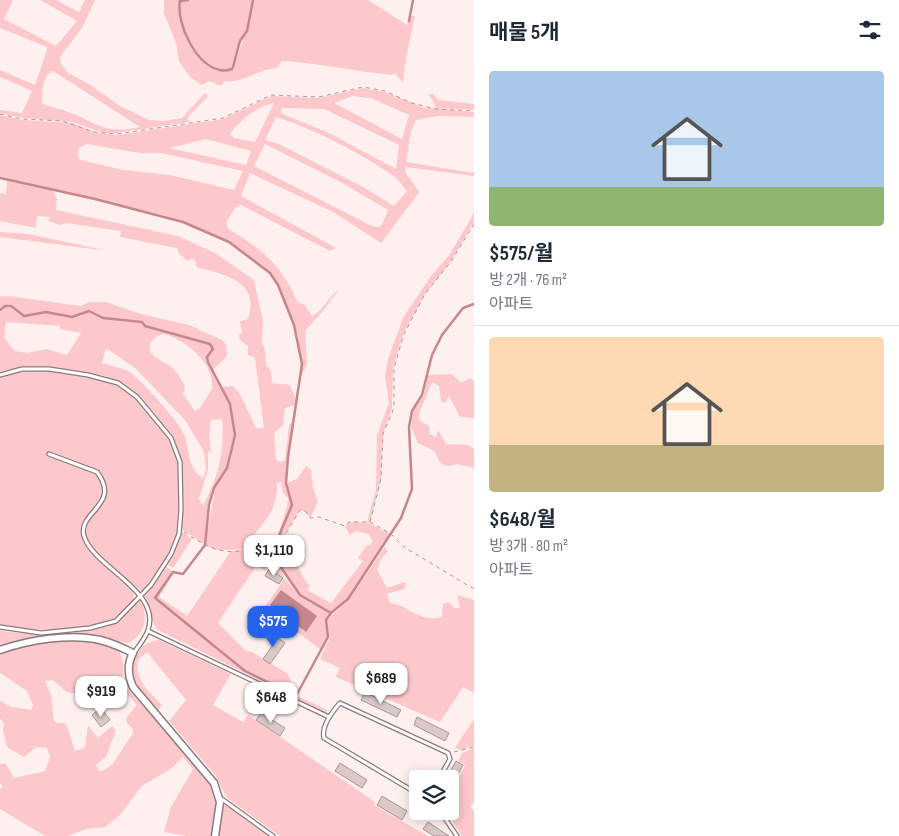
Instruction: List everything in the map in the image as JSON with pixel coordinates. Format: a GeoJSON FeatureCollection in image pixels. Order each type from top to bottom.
{"type":"FeatureCollection","features":[{"type":"Feature","properties":{"kind":"street"},"geometry":{"type":"LineString","coordinates":[[0,650],[30,640],[86,638],[100,640],[133,653],[129,665],[130,680],[133,687],[209,775],[219,796],[219,810],[214,836]]}},
{"type":"Feature","properties":{"kind":"lane"},"geometry":{"type":"LineString","coordinates":[[0,375],[10,371],[35,368],[70,372],[118,383],[137,397],[171,438],[176,451],[180,473],[180,529],[176,545],[161,571],[141,597],[116,620],[90,628],[41,633],[0,628]]}},
{"type":"Feature","properties":{"kind":"lane"},"geometry":{"type":"LineString","coordinates":[[49,454],[97,472],[101,477],[104,494],[102,502],[94,514],[86,519],[82,526],[83,534],[92,550],[141,597],[148,616],[148,631],[133,653]]}},
{"type":"Feature","properties":{"kind":"lane"},"geometry":{"type":"LineString","coordinates":[[148,631],[329,717]]}},
{"type":"Feature","properties":{"kind":"lane"},"geometry":{"type":"LineString","coordinates":[[409,789],[324,738],[324,729],[329,717],[340,703],[344,703],[448,753],[450,759],[444,770]]}},
{"type":"Feature","properties":{"kind":"lane"},"geometry":{"type":"LineString","coordinates":[[219,796],[273,836]]}},
{"type":"Feature","properties":{"kind":"lane"},"geometry":{"type":"LineString","coordinates":[[446,820],[457,836]]}},
{"type":"Feature","properties":{"kind":"path"},"geometry":{"type":"LineString","coordinates":[[0,114],[22,119],[62,121],[94,132],[116,134],[223,118],[271,95],[319,97],[364,87],[385,91],[422,106],[474,111]]}},
{"type":"Feature","properties":{"kind":"path"},"geometry":{"type":"LineString","coordinates":[[370,522],[381,479],[383,434],[394,408],[394,368],[404,334],[425,294],[450,264],[474,224]]}},
{"type":"Feature","properties":{"kind":"path"},"geometry":{"type":"LineString","coordinates":[[180,529],[216,550],[240,551],[247,548],[258,550],[273,540],[284,537],[300,510],[306,512],[310,518],[319,517],[345,526],[349,522],[370,522],[391,534],[404,547],[474,589]]}},
{"type":"Feature","properties":{"kind":"path"},"geometry":{"type":"LineString","coordinates":[[448,753],[474,747]]}},
{"type":"Feature","properties":{"kind":"shaded area"},"geometry":{"type":"Polygon","coordinates":[[[0,0],[13,0],[4,19],[56,46],[77,21],[40,0],[56,0],[79,12],[85,0],[95,0],[82,28],[60,57],[61,64],[68,73],[89,84],[120,106],[149,120],[164,121],[182,118],[205,93],[208,96],[187,118],[189,122],[116,133],[104,133],[72,122],[23,118],[0,113],[0,110],[22,113],[32,91],[0,77],[0,70],[35,85],[47,47],[0,28],[0,0]],[[53,71],[49,73],[45,80],[42,103],[45,105],[110,129],[118,130],[140,127],[53,71]]]}},
{"type":"Feature","properties":{"kind":"shaded area"},"geometry":{"type":"Polygon","coordinates":[[[164,0],[186,0],[180,1],[180,11],[182,23],[189,40],[182,21],[181,11],[181,2],[188,0],[252,0],[246,29],[254,0],[368,0],[407,25],[410,16],[415,16],[406,57],[403,82],[395,73],[391,75],[282,61],[277,68],[238,80],[224,81],[221,86],[209,81],[202,85],[190,77],[179,61],[176,43],[164,13],[164,0]],[[245,32],[240,41],[234,67],[245,32]],[[191,43],[202,60],[211,68],[222,71],[232,69],[212,66],[191,43]]]}},
{"type":"Feature","properties":{"kind":"shaded area"},"geometry":{"type":"Polygon","coordinates":[[[363,88],[385,92],[422,107],[474,112],[474,117],[437,116],[416,120],[411,131],[406,162],[474,173],[474,176],[406,167],[405,172],[418,190],[418,194],[381,243],[333,212],[250,173],[241,196],[336,248],[330,251],[241,205],[235,208],[227,221],[227,228],[270,259],[292,289],[298,303],[304,304],[312,316],[339,289],[305,331],[307,364],[302,375],[298,335],[279,285],[270,273],[229,242],[163,215],[0,178],[0,115],[22,120],[72,123],[94,132],[117,135],[223,119],[271,96],[319,98],[363,88]],[[353,96],[334,103],[402,139],[409,115],[373,99],[353,96]],[[274,103],[261,107],[244,119],[230,134],[234,138],[255,142],[274,103]],[[282,108],[281,113],[327,132],[396,169],[399,145],[324,109],[282,108]],[[276,117],[265,140],[279,144],[363,187],[394,206],[407,191],[394,176],[352,150],[319,134],[276,117]],[[206,139],[169,148],[246,165],[251,151],[206,139]],[[87,144],[79,148],[78,157],[81,160],[123,170],[170,175],[234,190],[243,171],[161,153],[140,153],[87,144]],[[265,144],[254,166],[372,226],[382,225],[388,210],[342,183],[265,144]]]}},
{"type":"Feature","properties":{"kind":"shaded area"},"geometry":{"type":"Polygon","coordinates":[[[429,94],[433,94],[438,100],[474,104],[474,110],[436,108],[429,94]]]}},
{"type":"Feature","properties":{"kind":"shaded area"},"geometry":{"type":"Polygon","coordinates":[[[7,181],[53,191],[57,199],[56,210],[178,236],[215,253],[254,280],[263,321],[262,342],[265,350],[266,365],[271,371],[272,383],[290,385],[296,399],[294,405],[285,408],[283,425],[274,433],[276,460],[281,462],[285,460],[289,425],[292,423],[286,483],[292,505],[277,538],[288,498],[283,493],[281,482],[277,483],[276,499],[270,513],[252,537],[252,549],[217,550],[205,545],[215,489],[228,468],[236,435],[231,404],[221,387],[233,386],[240,394],[256,428],[264,428],[255,358],[248,355],[248,346],[240,340],[239,335],[242,333],[240,321],[248,319],[251,306],[249,296],[244,288],[237,281],[228,277],[196,267],[196,262],[192,258],[188,261],[179,254],[177,248],[120,237],[121,231],[65,223],[60,225],[48,221],[50,217],[37,216],[36,228],[0,221],[0,193],[6,194],[7,181]]]}},
{"type":"Feature","properties":{"kind":"shaded area"},"geometry":{"type":"Polygon","coordinates":[[[474,213],[474,222],[450,263],[425,294],[403,334],[393,368],[392,408],[383,434],[381,479],[370,522],[367,522],[376,490],[377,435],[389,403],[385,376],[388,359],[403,318],[431,276],[450,254],[474,213]]]}},
{"type":"Feature","properties":{"kind":"shaded area"},"geometry":{"type":"Polygon","coordinates":[[[0,232],[29,234],[108,251],[0,237],[0,232]]]}},
{"type":"Feature","properties":{"kind":"shaded area"},"geometry":{"type":"Polygon","coordinates":[[[8,296],[81,306],[89,302],[106,302],[141,314],[189,325],[222,340],[226,345],[227,356],[213,370],[208,357],[214,349],[207,342],[146,325],[142,321],[103,317],[89,310],[72,316],[46,311],[24,315],[7,305],[0,308],[0,297],[8,296]]]}},
{"type":"Feature","properties":{"kind":"shaded area"},"geometry":{"type":"Polygon","coordinates":[[[5,307],[10,307],[24,316],[51,313],[74,318],[89,312],[103,319],[142,323],[145,326],[209,345],[212,349],[206,357],[207,362],[229,404],[234,435],[226,467],[213,488],[208,505],[204,544],[181,529],[183,484],[180,460],[171,438],[157,416],[140,398],[120,383],[95,374],[43,368],[0,374],[0,312],[5,307]],[[6,322],[4,338],[15,351],[27,353],[46,349],[67,355],[81,333],[60,329],[60,326],[6,322]],[[162,334],[152,342],[150,351],[177,373],[185,387],[183,394],[195,411],[200,408],[212,389],[209,371],[204,362],[190,348],[173,337],[162,334]],[[106,348],[102,363],[131,373],[160,402],[184,434],[194,469],[203,478],[206,470],[204,452],[185,420],[135,368],[106,348]],[[222,419],[211,420],[209,437],[211,453],[208,451],[208,469],[199,499],[203,506],[213,485],[221,453],[222,419]]]}},
{"type":"Feature","properties":{"kind":"shaded area"},"geometry":{"type":"Polygon","coordinates":[[[22,370],[49,370],[88,376],[118,384],[137,398],[170,438],[179,462],[178,533],[170,554],[143,591],[112,568],[96,552],[86,536],[85,525],[87,520],[98,510],[104,498],[105,485],[98,471],[50,452],[49,455],[96,474],[101,484],[102,493],[100,500],[84,519],[81,526],[81,534],[96,557],[133,592],[134,598],[126,611],[112,621],[94,626],[53,630],[0,626],[0,376],[22,370]]]}},
{"type":"Feature","properties":{"kind":"shaded area"},"geometry":{"type":"Polygon","coordinates":[[[452,374],[461,383],[470,378],[474,381],[474,418],[460,417],[449,396],[445,403],[441,401],[439,386],[432,382],[420,411],[419,420],[430,427],[429,434],[436,437],[438,430],[446,444],[468,445],[474,449],[474,468],[457,464],[449,466],[441,464],[434,451],[418,443],[411,427],[413,412],[424,395],[428,375],[452,374]]]}},
{"type":"Feature","properties":{"kind":"shaded area"},"geometry":{"type":"Polygon","coordinates":[[[306,466],[311,470],[313,487],[318,502],[310,518],[306,512],[300,510],[284,536],[279,538],[292,505],[287,483],[297,479],[306,466]]]}},
{"type":"Feature","properties":{"kind":"shaded area"},"geometry":{"type":"Polygon","coordinates":[[[349,522],[369,523],[390,534],[347,599],[331,612],[304,597],[291,583],[279,561],[277,553],[278,539],[284,537],[288,544],[302,574],[310,586],[307,590],[331,603],[363,561],[358,558],[367,545],[369,546],[373,541],[368,534],[355,531],[350,535],[345,527],[349,522]]]}},
{"type":"Feature","properties":{"kind":"shaded area"},"geometry":{"type":"Polygon","coordinates":[[[181,531],[192,539],[173,568],[166,563],[178,544],[181,531]]]}},
{"type":"Feature","properties":{"kind":"shaded area"},"geometry":{"type":"Polygon","coordinates":[[[277,539],[275,546],[277,561],[284,578],[267,567],[265,571],[257,565],[218,623],[246,651],[252,652],[288,674],[296,695],[245,670],[156,598],[174,573],[159,597],[187,616],[231,551],[258,550],[277,539]]]}},
{"type":"Feature","properties":{"kind":"shaded area"},"geometry":{"type":"Polygon","coordinates":[[[385,547],[388,551],[381,559],[377,570],[387,588],[405,582],[406,585],[404,589],[387,594],[390,603],[397,604],[420,616],[434,618],[442,617],[443,604],[448,602],[455,608],[460,608],[457,595],[474,600],[474,693],[463,687],[440,722],[336,677],[340,668],[320,659],[330,638],[327,620],[349,600],[385,547]]]}},
{"type":"Feature","properties":{"kind":"shaded area"},"geometry":{"type":"Polygon","coordinates":[[[165,566],[172,571],[154,599],[244,671],[327,710],[326,713],[156,629],[144,598],[165,566]]]}},
{"type":"Feature","properties":{"kind":"shaded area"},"geometry":{"type":"Polygon","coordinates":[[[285,578],[303,598],[331,613],[325,620],[327,637],[321,650],[265,607],[285,578]]]}},
{"type":"Feature","properties":{"kind":"shaded area"},"geometry":{"type":"Polygon","coordinates":[[[281,590],[317,616],[306,632],[270,605],[281,590]]]}},
{"type":"Feature","properties":{"kind":"shaded area"},"geometry":{"type":"Polygon","coordinates":[[[140,599],[143,605],[144,624],[139,635],[128,643],[85,636],[29,638],[0,647],[0,630],[26,634],[58,634],[90,630],[103,627],[118,620],[140,599]]]}},
{"type":"Feature","properties":{"kind":"shaded area"},"geometry":{"type":"Polygon","coordinates":[[[86,640],[103,643],[115,648],[122,657],[123,675],[105,686],[80,693],[67,692],[52,680],[45,681],[51,695],[54,721],[64,723],[67,726],[75,751],[85,748],[88,725],[98,738],[112,726],[116,730],[106,757],[96,765],[100,772],[112,765],[133,733],[133,729],[127,723],[126,718],[137,705],[122,688],[103,704],[101,701],[124,681],[126,687],[211,782],[217,800],[212,836],[187,836],[164,832],[171,807],[193,769],[183,757],[172,768],[142,786],[119,816],[105,827],[86,829],[68,836],[45,836],[0,809],[0,789],[3,787],[0,783],[0,764],[6,764],[14,778],[45,771],[50,757],[47,748],[36,747],[24,757],[7,747],[3,730],[4,724],[0,718],[0,701],[12,707],[31,710],[33,705],[27,691],[0,673],[0,652],[32,644],[86,640]]]}},
{"type":"Feature","properties":{"kind":"shaded area"},"geometry":{"type":"Polygon","coordinates":[[[159,640],[231,674],[213,705],[243,722],[248,715],[375,802],[374,805],[428,836],[280,836],[227,798],[215,775],[169,721],[186,700],[147,652],[138,660],[138,674],[140,680],[162,705],[159,710],[136,683],[132,668],[134,660],[145,645],[159,640]]]}},
{"type":"Feature","properties":{"kind":"shaded area"},"geometry":{"type":"Polygon","coordinates":[[[474,719],[474,746],[462,750],[455,748],[474,719]]]}},
{"type":"Feature","properties":{"kind":"shaded area"},"geometry":{"type":"Polygon","coordinates":[[[474,748],[474,803],[470,807],[474,811],[474,836],[462,836],[452,820],[459,820],[459,777],[465,765],[458,761],[462,753],[474,748]]]}},
{"type":"Feature","properties":{"kind":"shaded area"},"geometry":{"type":"Polygon","coordinates":[[[224,805],[229,807],[268,836],[218,836],[224,805]]]}},
{"type":"Feature","properties":{"kind":"building"},"geometry":{"type":"Polygon","coordinates":[[[269,569],[283,578],[279,584],[265,576],[269,569]]]}},
{"type":"Feature","properties":{"kind":"building"},"geometry":{"type":"Polygon","coordinates":[[[268,631],[285,643],[270,664],[263,659],[274,643],[265,636],[268,631]]]}},
{"type":"Feature","properties":{"kind":"building"},"geometry":{"type":"Polygon","coordinates":[[[365,692],[401,710],[397,717],[361,700],[365,692]]]}},
{"type":"Feature","properties":{"kind":"building"},"geometry":{"type":"Polygon","coordinates":[[[101,708],[110,720],[101,727],[92,715],[101,708]]]}},
{"type":"Feature","properties":{"kind":"building"},"geometry":{"type":"Polygon","coordinates":[[[261,713],[285,728],[280,736],[256,720],[261,713]]]}},
{"type":"Feature","properties":{"kind":"building"},"geometry":{"type":"Polygon","coordinates":[[[417,717],[449,733],[445,741],[414,725],[417,717]]]}},
{"type":"Feature","properties":{"kind":"building"},"geometry":{"type":"Polygon","coordinates":[[[456,761],[463,765],[459,772],[459,770],[451,770],[456,761]]]}},
{"type":"Feature","properties":{"kind":"building"},"geometry":{"type":"Polygon","coordinates":[[[340,763],[367,780],[362,788],[335,771],[340,763]]]}},
{"type":"Feature","properties":{"kind":"building"},"geometry":{"type":"Polygon","coordinates":[[[382,796],[407,811],[402,820],[377,805],[382,796]]]}},
{"type":"Feature","properties":{"kind":"building"},"geometry":{"type":"Polygon","coordinates":[[[428,822],[449,836],[434,836],[423,829],[428,822]]]}},
{"type":"Feature","properties":{"kind":"waterway"},"geometry":{"type":"LineString","coordinates":[[188,0],[180,1],[181,21],[196,52],[211,67],[222,70],[232,69]]}},
{"type":"Feature","properties":{"kind":"waterway"},"geometry":{"type":"LineString","coordinates":[[233,67],[240,41],[247,31],[253,0]]}},
{"type":"Feature","properties":{"kind":"waterway"},"geometry":{"type":"LineString","coordinates":[[409,21],[413,0]]}},
{"type":"Feature","properties":{"kind":"waterway"},"geometry":{"type":"LineString","coordinates":[[0,178],[95,199],[183,222],[229,242],[270,273],[278,285],[294,325],[302,364],[286,483],[292,505],[278,538],[276,554],[280,566],[300,595],[331,613],[348,599],[401,518],[412,489],[409,427],[412,411],[422,395],[432,355],[442,335],[463,308],[474,304]]}},
{"type":"Feature","properties":{"kind":"waterway"},"geometry":{"type":"LineString","coordinates":[[0,310],[5,306],[11,306],[24,316],[46,312],[72,317],[89,311],[103,318],[142,322],[145,326],[210,344],[213,349],[207,357],[208,362],[230,404],[235,435],[227,468],[214,488],[209,505],[205,545],[183,574],[173,572],[155,598],[245,671],[296,696],[328,637],[326,620],[331,613]]}}]}
